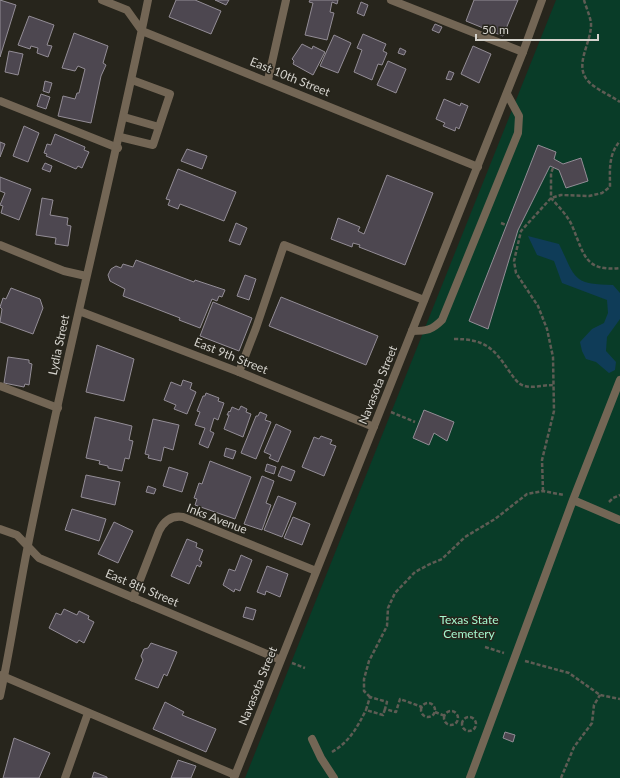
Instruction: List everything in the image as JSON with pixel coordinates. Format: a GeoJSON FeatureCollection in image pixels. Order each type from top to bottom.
{"type":"FeatureCollection","features":[{"type":"Feature","properties":{"kind":"street"},"geometry":{"type":"LineString","coordinates":[[102,0],[127,10],[142,31]]}},
{"type":"Feature","properties":{"kind":"street","name":"Lydia Street"},"geometry":{"type":"LineString","coordinates":[[0,696],[2,677],[28,545],[86,276],[118,148],[148,0]]}},
{"type":"Feature","properties":{"kind":"street"},"geometry":{"type":"LineString","coordinates":[[268,80],[286,0]]}},
{"type":"Feature","properties":{"kind":"street"},"geometry":{"type":"LineString","coordinates":[[391,0],[523,52]]}},
{"type":"Feature","properties":{"kind":"street","name":"Navasota Street"},"geometry":{"type":"LineString","coordinates":[[234,777],[284,660],[316,571],[507,94],[542,0]]}},
{"type":"Feature","properties":{"kind":"street","name":"East 10th Street"},"geometry":{"type":"LineString","coordinates":[[142,31],[268,80],[478,167]]}},
{"type":"Feature","properties":{"kind":"street"},"geometry":{"type":"LineString","coordinates":[[120,137],[153,145],[170,94],[132,80]]}},
{"type":"Feature","properties":{"kind":"street"},"geometry":{"type":"LineString","coordinates":[[412,331],[427,332],[434,328],[442,320],[518,133],[519,116],[507,94]]}},
{"type":"Feature","properties":{"kind":"street"},"geometry":{"type":"LineString","coordinates":[[0,101],[118,148]]}},
{"type":"Feature","properties":{"kind":"street"},"geometry":{"type":"LineString","coordinates":[[124,117],[159,127]]}},
{"type":"Feature","properties":{"kind":"street"},"geometry":{"type":"LineString","coordinates":[[0,245],[64,271],[86,276]]}},
{"type":"Feature","properties":{"kind":"street"},"geometry":{"type":"LineString","coordinates":[[239,372],[256,328],[284,246],[424,300]]}},
{"type":"Feature","properties":{"kind":"street","name":"East 9th Street"},"geometry":{"type":"LineString","coordinates":[[79,311],[239,372],[374,427]]}},
{"type":"Feature","properties":{"kind":"street"},"geometry":{"type":"LineString","coordinates":[[470,778],[573,500],[620,380]]}},
{"type":"Feature","properties":{"kind":"street"},"geometry":{"type":"LineString","coordinates":[[0,386],[58,408]]}},
{"type":"Feature","properties":{"kind":"street"},"geometry":{"type":"LineString","coordinates":[[573,500],[620,520]]}},
{"type":"Feature","properties":{"kind":"street","name":"Inks Avenue"},"geometry":{"type":"LineString","coordinates":[[133,598],[159,531],[165,521],[174,517],[183,518],[316,571]]}},
{"type":"Feature","properties":{"kind":"street","name":"East 8th Street"},"geometry":{"type":"LineString","coordinates":[[0,528],[17,535],[39,558],[284,660]]}},
{"type":"Feature","properties":{"kind":"street"},"geometry":{"type":"LineString","coordinates":[[2,677],[234,777]]}},
{"type":"Feature","properties":{"kind":"street"},"geometry":{"type":"LineString","coordinates":[[65,778],[88,714]]}},
{"type":"Feature","properties":{"kind":"street"},"geometry":{"type":"LineString","coordinates":[[312,739],[321,758],[334,778]]}},
{"type":"Feature","properties":{"kind":"path"},"geometry":{"type":"LineString","coordinates":[[584,0],[591,22],[591,32],[583,59],[584,75],[591,84],[620,102]]}},
{"type":"Feature","properties":{"kind":"path"},"geometry":{"type":"LineString","coordinates":[[543,490],[542,460],[554,411],[553,357],[547,329],[538,306],[516,273],[514,261],[520,230],[551,198],[561,195],[589,196],[602,193],[610,187],[610,161],[615,148],[620,141]]}},
{"type":"Feature","properties":{"kind":"path"},"geometry":{"type":"LineString","coordinates":[[553,168],[551,174],[551,198],[569,221],[580,249],[587,260],[598,266],[612,269],[620,268]]}},
{"type":"Feature","properties":{"kind":"path"},"geometry":{"type":"LineString","coordinates":[[501,223],[506,225]]}},
{"type":"Feature","properties":{"kind":"path"},"geometry":{"type":"LineString","coordinates":[[454,339],[472,339],[488,346],[496,352],[516,381],[522,385],[529,387],[553,385]]}},
{"type":"Feature","properties":{"kind":"path"},"geometry":{"type":"LineString","coordinates":[[382,408],[415,422]]}},
{"type":"Feature","properties":{"kind":"path"},"geometry":{"type":"LineString","coordinates":[[366,710],[383,715],[387,702],[370,697],[364,691],[364,679],[369,662],[387,626],[388,608],[395,593],[415,572],[442,559],[465,537],[495,519],[527,494],[543,490],[562,494],[573,500]]}},
{"type":"Feature","properties":{"kind":"path"},"geometry":{"type":"LineString","coordinates":[[486,647],[569,673],[600,695],[620,699]]}},
{"type":"Feature","properties":{"kind":"path"},"geometry":{"type":"LineString","coordinates":[[284,660],[305,668]]}},
{"type":"Feature","properties":{"kind":"path"},"geometry":{"type":"LineString","coordinates":[[561,778],[574,747],[592,723],[594,705],[600,695]]}},
{"type":"Feature","properties":{"kind":"path"},"geometry":{"type":"LineString","coordinates":[[321,758],[340,747],[356,730],[366,710],[370,697]]}},
{"type":"Feature","properties":{"kind":"path"},"geometry":{"type":"LineString","coordinates":[[385,709],[396,712],[400,700],[422,707]]}},
{"type":"Feature","properties":{"kind":"path"},"geometry":{"type":"LineString","coordinates":[[427,702],[434,705],[435,712],[433,715],[426,716],[421,711],[422,707],[427,702]]}},
{"type":"Feature","properties":{"kind":"path"},"geometry":{"type":"LineString","coordinates":[[444,716],[446,723],[449,725],[456,724],[460,721],[467,717],[471,718],[476,723],[475,727],[470,732],[463,729],[460,721],[457,714],[454,711],[447,712],[444,716]]}},
{"type":"Feature","properties":{"kind":"path"},"geometry":{"type":"LineString","coordinates":[[435,712],[444,716]]}},
{"type":"Feature","properties":{"kind":"green space","name":"Texas State Cemetery"},"geometry":{"type":"Polygon","coordinates":[[[556,0],[620,0],[620,778],[245,778],[556,0]]]}},
{"type":"Feature","properties":{"kind":"water"},"geometry":{"type":"Polygon","coordinates":[[[528,236],[559,244],[573,272],[582,281],[613,285],[620,293],[620,319],[607,337],[606,351],[616,362],[615,370],[609,373],[596,362],[586,359],[580,342],[592,329],[604,323],[608,313],[607,300],[562,283],[554,261],[537,255],[528,236]]]}},
{"type":"Feature","properties":{"kind":"building"},"geometry":{"type":"Polygon","coordinates":[[[0,0],[16,5],[0,57],[0,0]]]}},
{"type":"Feature","properties":{"kind":"building"},"geometry":{"type":"Polygon","coordinates":[[[176,0],[195,0],[221,11],[211,34],[169,17],[176,0]]]}},
{"type":"Feature","properties":{"kind":"building"},"geometry":{"type":"Polygon","coordinates":[[[215,0],[229,0],[226,5],[215,0]]]}},
{"type":"Feature","properties":{"kind":"building"},"geometry":{"type":"Polygon","coordinates":[[[310,0],[338,0],[337,4],[332,2],[330,12],[334,13],[327,40],[305,35],[313,3],[309,2],[310,0]]]}},
{"type":"Feature","properties":{"kind":"building"},"geometry":{"type":"Polygon","coordinates":[[[474,0],[518,0],[503,36],[466,21],[474,0]]]}},
{"type":"Feature","properties":{"kind":"building"},"geometry":{"type":"Polygon","coordinates":[[[361,2],[368,5],[364,16],[357,13],[361,2]]]}},
{"type":"Feature","properties":{"kind":"building"},"geometry":{"type":"Polygon","coordinates":[[[29,16],[54,25],[47,45],[52,46],[48,57],[37,53],[38,48],[31,46],[30,49],[18,45],[29,16]]]}},
{"type":"Feature","properties":{"kind":"building"},"geometry":{"type":"Polygon","coordinates":[[[435,24],[442,27],[439,33],[432,30],[435,24]]]}},
{"type":"Feature","properties":{"kind":"building"},"geometry":{"type":"Polygon","coordinates":[[[74,33],[108,46],[103,63],[106,65],[101,76],[91,123],[58,116],[63,96],[75,99],[77,93],[79,93],[85,69],[78,66],[75,71],[62,68],[74,33]]]}},
{"type":"Feature","properties":{"kind":"building"},"geometry":{"type":"Polygon","coordinates":[[[363,34],[386,44],[383,51],[387,53],[382,65],[378,64],[372,80],[354,72],[362,50],[357,48],[363,34]]]}},
{"type":"Feature","properties":{"kind":"building"},"geometry":{"type":"Polygon","coordinates":[[[334,35],[351,43],[338,73],[320,66],[334,35]]]}},
{"type":"Feature","properties":{"kind":"building"},"geometry":{"type":"Polygon","coordinates":[[[302,44],[312,49],[313,46],[325,52],[313,75],[293,64],[294,61],[292,59],[302,44]]]}},
{"type":"Feature","properties":{"kind":"building"},"geometry":{"type":"Polygon","coordinates":[[[473,46],[491,54],[479,83],[461,74],[473,46]]]}},
{"type":"Feature","properties":{"kind":"building"},"geometry":{"type":"Polygon","coordinates":[[[400,48],[406,51],[404,55],[398,53],[400,48]]]}},
{"type":"Feature","properties":{"kind":"building"},"geometry":{"type":"Polygon","coordinates":[[[9,51],[23,54],[18,75],[5,72],[9,51]]]}},
{"type":"Feature","properties":{"kind":"building"},"geometry":{"type":"Polygon","coordinates":[[[388,61],[406,69],[396,93],[377,85],[388,61]]]}},
{"type":"Feature","properties":{"kind":"building"},"geometry":{"type":"Polygon","coordinates":[[[449,71],[454,73],[451,80],[446,79],[449,71]]]}},
{"type":"Feature","properties":{"kind":"building"},"geometry":{"type":"Polygon","coordinates":[[[45,81],[52,83],[49,93],[43,91],[45,81]]]}},
{"type":"Feature","properties":{"kind":"building"},"geometry":{"type":"Polygon","coordinates":[[[41,94],[50,97],[46,109],[37,106],[41,94]]]}},
{"type":"Feature","properties":{"kind":"building"},"geometry":{"type":"Polygon","coordinates":[[[444,99],[460,106],[461,103],[468,106],[459,129],[456,127],[455,131],[443,126],[445,123],[436,119],[444,99]]]}},
{"type":"Feature","properties":{"kind":"building"},"geometry":{"type":"Polygon","coordinates":[[[24,126],[39,133],[28,162],[13,156],[24,126]]]}},
{"type":"Feature","properties":{"kind":"building"},"geometry":{"type":"Polygon","coordinates":[[[55,134],[85,147],[84,150],[89,152],[82,168],[78,166],[76,169],[46,156],[47,154],[44,153],[47,144],[51,145],[55,134]]]}},
{"type":"Feature","properties":{"kind":"building"},"geometry":{"type":"Polygon","coordinates":[[[0,142],[5,144],[0,157],[0,142]]]}},
{"type":"Feature","properties":{"kind":"building"},"geometry":{"type":"Polygon","coordinates":[[[538,145],[556,152],[554,159],[563,164],[581,158],[588,181],[566,188],[559,170],[550,166],[518,230],[488,329],[469,321],[538,145]]]}},
{"type":"Feature","properties":{"kind":"building"},"geometry":{"type":"Polygon","coordinates":[[[187,149],[207,156],[202,169],[181,161],[187,149]]]}},
{"type":"Feature","properties":{"kind":"building"},"geometry":{"type":"Polygon","coordinates":[[[45,163],[52,166],[50,172],[42,169],[45,163]]]}},
{"type":"Feature","properties":{"kind":"building"},"geometry":{"type":"Polygon","coordinates":[[[178,169],[236,192],[224,221],[180,204],[178,209],[168,205],[170,200],[166,199],[178,169]]]}},
{"type":"Feature","properties":{"kind":"building"},"geometry":{"type":"Polygon","coordinates":[[[387,175],[433,193],[405,265],[359,247],[360,245],[353,243],[352,247],[331,239],[338,218],[360,227],[358,231],[364,234],[387,175]]]}},
{"type":"Feature","properties":{"kind":"building"},"geometry":{"type":"Polygon","coordinates":[[[0,177],[31,189],[19,220],[1,213],[3,206],[0,205],[5,193],[0,191],[0,177]]]}},
{"type":"Feature","properties":{"kind":"building"},"geometry":{"type":"Polygon","coordinates":[[[42,198],[53,200],[50,215],[68,218],[67,225],[71,226],[68,246],[55,244],[56,238],[36,235],[42,198]]]}},
{"type":"Feature","properties":{"kind":"building"},"geometry":{"type":"Polygon","coordinates":[[[236,223],[247,228],[240,245],[229,241],[236,223]]]}},
{"type":"Feature","properties":{"kind":"building"},"geometry":{"type":"Polygon","coordinates":[[[136,260],[194,282],[195,280],[225,290],[222,297],[219,296],[217,301],[212,299],[200,328],[179,320],[180,318],[123,296],[125,289],[110,281],[108,275],[111,269],[116,266],[121,268],[123,264],[133,267],[136,260]]]}},
{"type":"Feature","properties":{"kind":"building"},"geometry":{"type":"Polygon","coordinates":[[[245,275],[256,279],[249,300],[237,296],[245,275]]]}},
{"type":"Feature","properties":{"kind":"building"},"geometry":{"type":"Polygon","coordinates":[[[11,288],[40,299],[43,308],[33,334],[0,322],[2,309],[0,307],[3,298],[6,299],[11,288]]]}},
{"type":"Feature","properties":{"kind":"building"},"geometry":{"type":"Polygon","coordinates":[[[281,297],[378,336],[366,365],[269,326],[281,297]]]}},
{"type":"Feature","properties":{"kind":"building"},"geometry":{"type":"Polygon","coordinates":[[[213,302],[252,318],[239,351],[200,336],[213,302]]]}},
{"type":"Feature","properties":{"kind":"building"},"geometry":{"type":"Polygon","coordinates":[[[97,345],[134,359],[124,401],[86,392],[97,345]]]}},
{"type":"Feature","properties":{"kind":"building"},"geometry":{"type":"Polygon","coordinates":[[[8,357],[29,360],[29,363],[32,364],[29,385],[25,384],[24,387],[4,383],[8,357]]]}},
{"type":"Feature","properties":{"kind":"building"},"geometry":{"type":"Polygon","coordinates":[[[183,380],[192,383],[190,389],[196,392],[187,414],[174,409],[176,405],[164,400],[171,382],[181,386],[183,380]]]}},
{"type":"Feature","properties":{"kind":"building"},"geometry":{"type":"Polygon","coordinates":[[[206,393],[219,398],[218,401],[224,403],[218,420],[214,418],[210,431],[214,433],[208,448],[199,444],[205,428],[195,425],[200,412],[197,411],[203,396],[205,396],[206,393]]]}},
{"type":"Feature","properties":{"kind":"building"},"geometry":{"type":"Polygon","coordinates":[[[241,406],[247,409],[246,412],[251,414],[243,437],[224,429],[229,411],[230,412],[232,407],[239,410],[241,406]]]}},
{"type":"Feature","properties":{"kind":"building"},"geometry":{"type":"Polygon","coordinates":[[[424,410],[454,422],[447,441],[434,433],[429,445],[413,438],[424,410]]]}},
{"type":"Feature","properties":{"kind":"building"},"geometry":{"type":"Polygon","coordinates":[[[260,412],[267,415],[265,420],[271,422],[256,459],[241,453],[256,416],[258,416],[260,412]]]}},
{"type":"Feature","properties":{"kind":"building"},"geometry":{"type":"Polygon","coordinates":[[[95,417],[132,426],[129,440],[133,441],[129,459],[125,458],[122,471],[108,468],[108,466],[99,464],[100,461],[86,458],[95,417]]]}},
{"type":"Feature","properties":{"kind":"building"},"geometry":{"type":"Polygon","coordinates":[[[153,419],[179,425],[173,450],[164,447],[161,461],[148,458],[149,455],[145,454],[153,419]]]}},
{"type":"Feature","properties":{"kind":"building"},"geometry":{"type":"Polygon","coordinates":[[[276,424],[291,431],[278,462],[269,458],[271,455],[264,452],[276,424]]]}},
{"type":"Feature","properties":{"kind":"building"},"geometry":{"type":"Polygon","coordinates":[[[321,436],[332,440],[330,444],[336,446],[324,476],[302,467],[314,437],[319,439],[321,436]]]}},
{"type":"Feature","properties":{"kind":"building"},"geometry":{"type":"Polygon","coordinates":[[[226,448],[236,451],[233,459],[224,456],[226,448]]]}},
{"type":"Feature","properties":{"kind":"building"},"geometry":{"type":"Polygon","coordinates":[[[210,461],[251,477],[235,519],[195,505],[197,499],[194,498],[199,483],[202,484],[210,461]]]}},
{"type":"Feature","properties":{"kind":"building"},"geometry":{"type":"Polygon","coordinates":[[[267,464],[276,467],[274,474],[265,471],[267,464]]]}},
{"type":"Feature","properties":{"kind":"building"},"geometry":{"type":"Polygon","coordinates":[[[282,466],[295,471],[291,481],[278,476],[282,466]]]}},
{"type":"Feature","properties":{"kind":"building"},"geometry":{"type":"Polygon","coordinates":[[[169,467],[188,473],[182,492],[163,486],[169,467]]]}},
{"type":"Feature","properties":{"kind":"building"},"geometry":{"type":"Polygon","coordinates":[[[86,475],[120,482],[115,505],[81,497],[86,475]]]}},
{"type":"Feature","properties":{"kind":"building"},"geometry":{"type":"Polygon","coordinates":[[[262,476],[274,481],[266,503],[271,505],[262,530],[244,524],[262,476]]]}},
{"type":"Feature","properties":{"kind":"building"},"geometry":{"type":"Polygon","coordinates":[[[148,486],[156,489],[154,494],[146,492],[148,486]]]}},
{"type":"Feature","properties":{"kind":"building"},"geometry":{"type":"Polygon","coordinates":[[[278,496],[296,503],[282,537],[264,530],[278,496]]]}},
{"type":"Feature","properties":{"kind":"building"},"geometry":{"type":"Polygon","coordinates":[[[72,509],[106,519],[99,541],[65,530],[72,509]]]}},
{"type":"Feature","properties":{"kind":"building"},"geometry":{"type":"Polygon","coordinates":[[[293,517],[310,524],[302,545],[284,538],[293,517]]]}},
{"type":"Feature","properties":{"kind":"building"},"geometry":{"type":"Polygon","coordinates":[[[114,522],[133,531],[118,563],[98,554],[114,522]]]}},
{"type":"Feature","properties":{"kind":"building"},"geometry":{"type":"Polygon","coordinates":[[[187,539],[197,543],[196,547],[203,550],[199,560],[202,562],[200,567],[197,565],[189,584],[171,576],[187,539]]]}},
{"type":"Feature","properties":{"kind":"building"},"geometry":{"type":"Polygon","coordinates":[[[241,555],[252,560],[240,591],[235,589],[234,592],[223,585],[229,569],[235,571],[241,555]]]}},
{"type":"Feature","properties":{"kind":"building"},"geometry":{"type":"Polygon","coordinates":[[[267,566],[288,574],[280,597],[266,591],[265,595],[257,592],[267,566]]]}},
{"type":"Feature","properties":{"kind":"building"},"geometry":{"type":"Polygon","coordinates":[[[246,607],[256,610],[253,620],[243,617],[246,607]]]}},
{"type":"Feature","properties":{"kind":"building"},"geometry":{"type":"Polygon","coordinates":[[[64,609],[77,615],[79,611],[89,616],[88,619],[94,622],[84,643],[79,640],[77,643],[49,628],[56,613],[61,615],[64,609]]]}},
{"type":"Feature","properties":{"kind":"building"},"geometry":{"type":"Polygon","coordinates":[[[151,643],[177,652],[167,676],[164,674],[158,688],[135,679],[143,660],[141,656],[144,649],[148,648],[151,643]]]}},
{"type":"Feature","properties":{"kind":"building"},"geometry":{"type":"Polygon","coordinates":[[[165,702],[184,712],[182,715],[216,729],[206,752],[153,729],[165,702]]]}},
{"type":"Feature","properties":{"kind":"building"},"geometry":{"type":"Polygon","coordinates":[[[505,732],[515,735],[513,742],[503,738],[505,732]]]}},
{"type":"Feature","properties":{"kind":"building"},"geometry":{"type":"Polygon","coordinates":[[[14,738],[50,753],[39,778],[3,778],[14,738]]]}},
{"type":"Feature","properties":{"kind":"building"},"geometry":{"type":"Polygon","coordinates":[[[178,760],[196,766],[191,778],[171,778],[178,760]]]}},
{"type":"Feature","properties":{"kind":"building"},"geometry":{"type":"Polygon","coordinates":[[[94,772],[107,777],[107,778],[92,778],[94,772]]]}}]}
